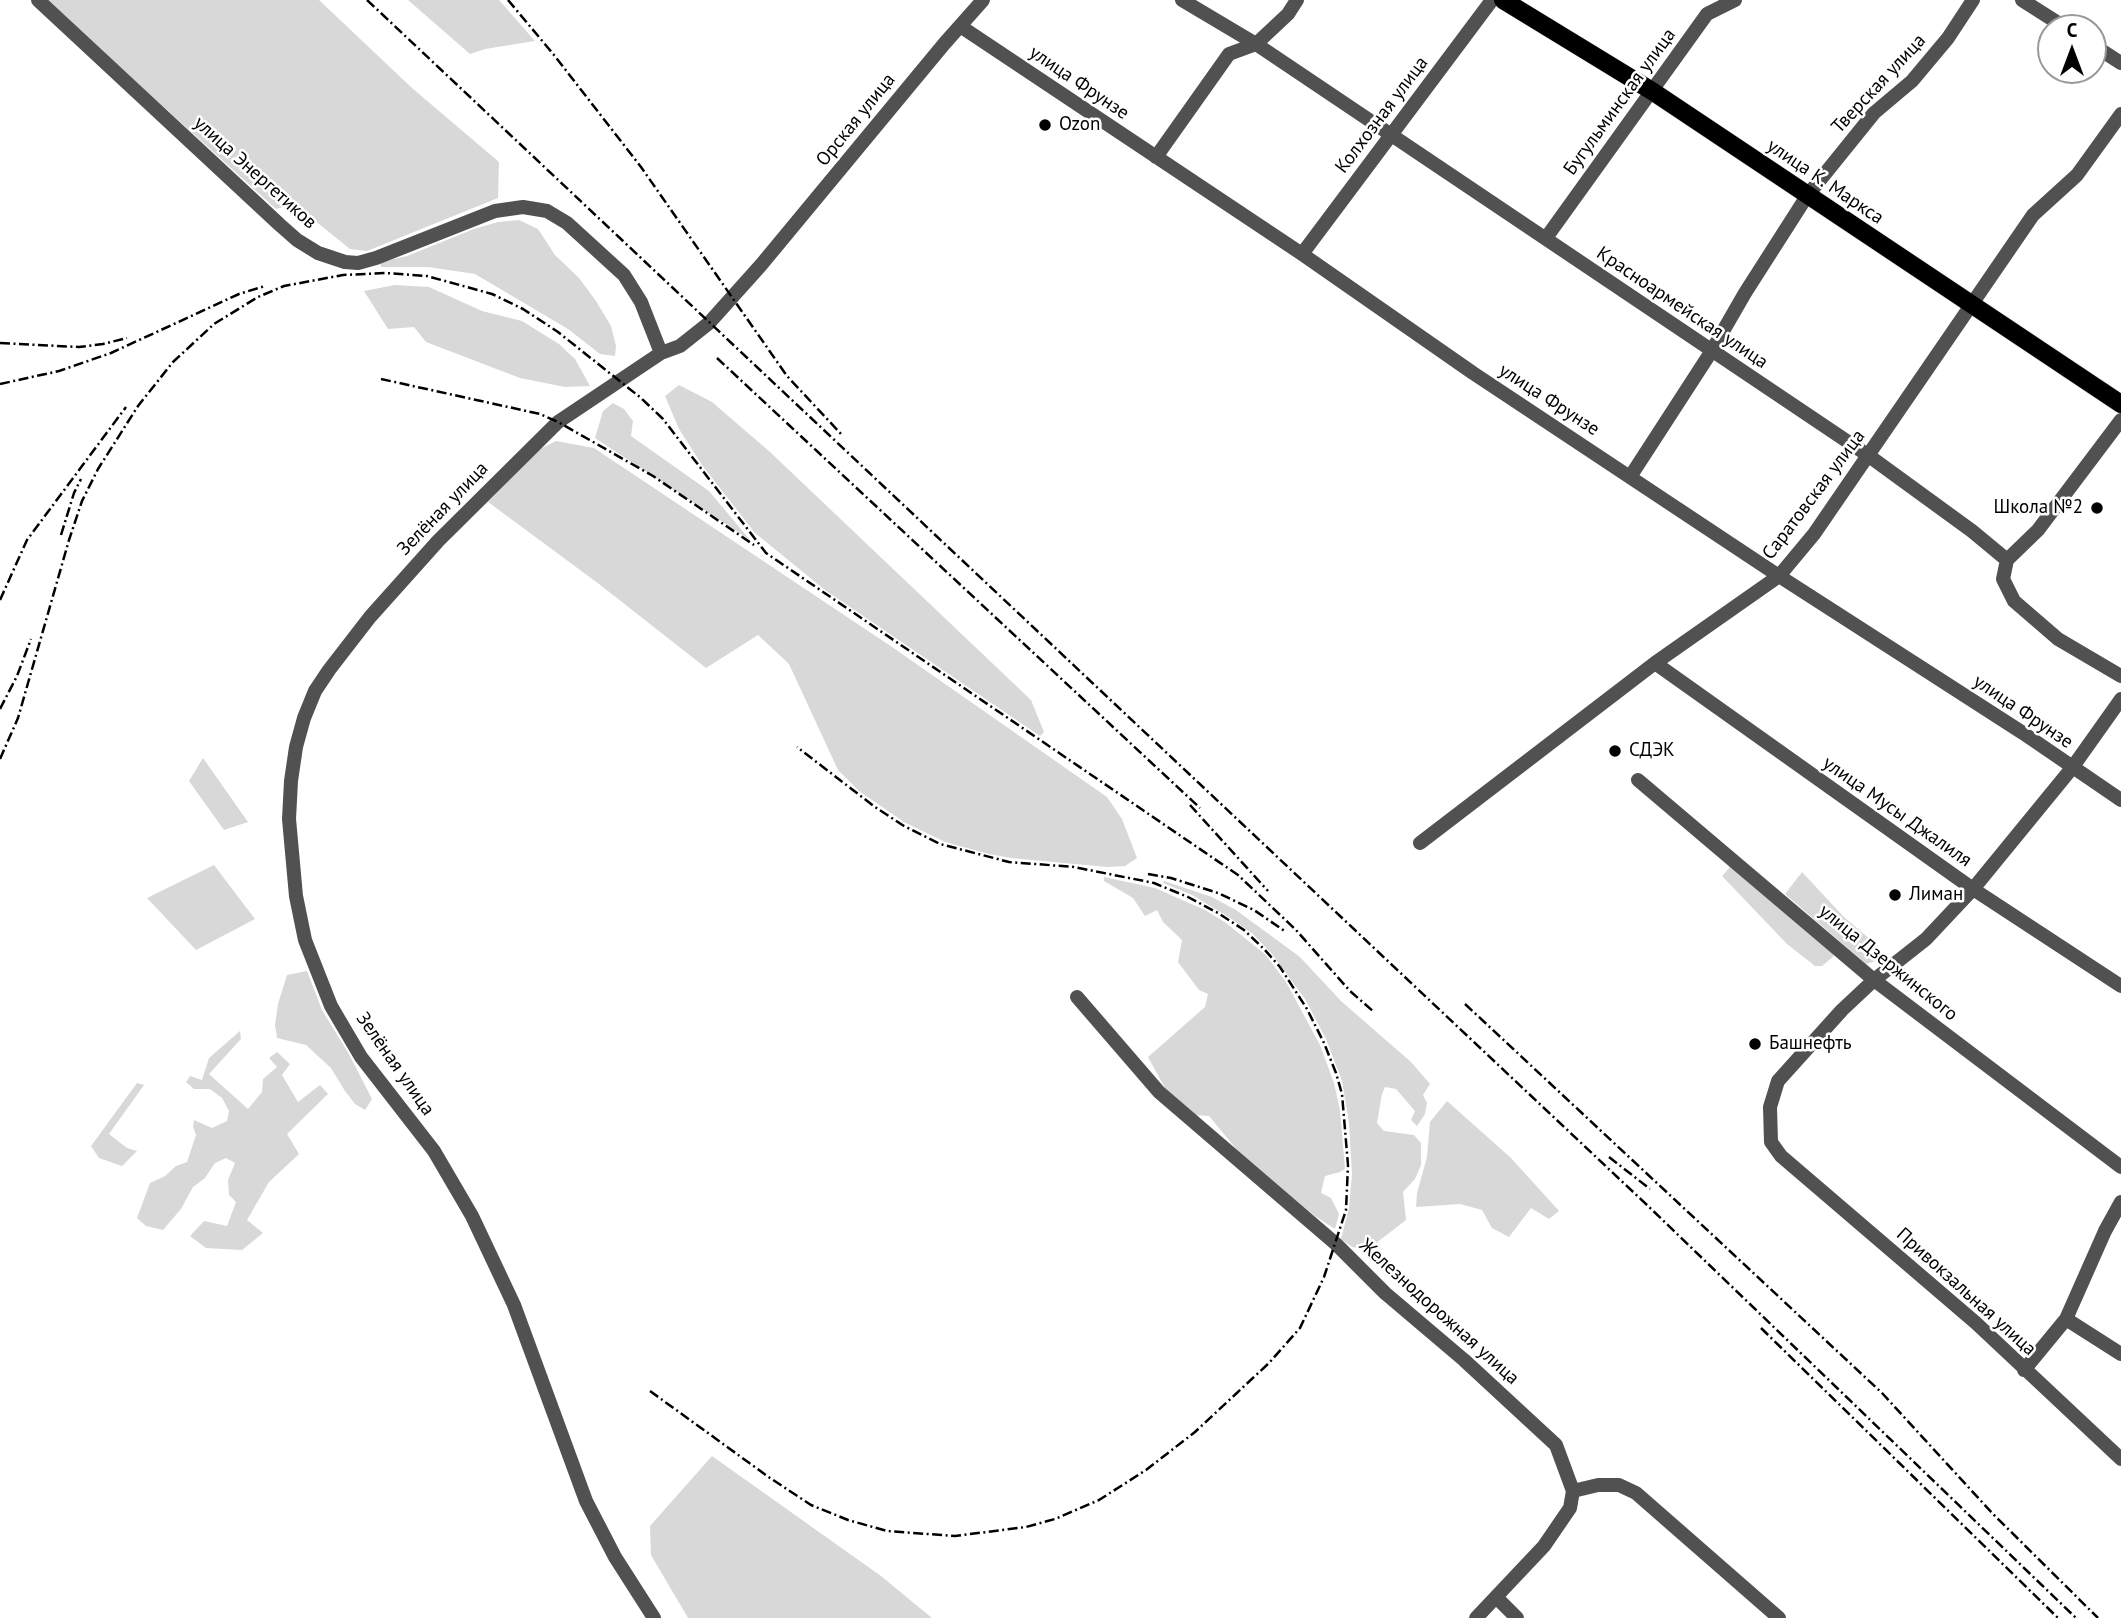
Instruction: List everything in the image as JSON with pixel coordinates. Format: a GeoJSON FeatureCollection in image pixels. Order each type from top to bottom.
{"type":"FeatureCollection","features":[{"type":"Feature","properties":{"kind":"main road","name":"улица К. Маркса"},"geometry":{"type":"LineString","coordinates":[[1503,0],[1652,91],[2121,404]]}},
{"type":"Feature","properties":{"kind":"street","name":"улица Энергетиков"},"geometry":{"type":"LineString","coordinates":[[38,0],[280,225],[318,253],[345,262],[358,263],[495,211],[523,207],[547,211],[567,223],[624,275],[641,302],[661,353]]}},
{"type":"Feature","properties":{"kind":"street","name":"Орская улица"},"geometry":{"type":"LineString","coordinates":[[761,265],[983,0]]}},
{"type":"Feature","properties":{"kind":"street","name":"Красноармейская улица"},"geometry":{"type":"LineString","coordinates":[[1182,0],[1256,44],[1869,456],[2007,560]]}},
{"type":"Feature","properties":{"kind":"street"},"geometry":{"type":"LineString","coordinates":[[1156,157],[1229,54],[1256,44],[1288,14],[1297,0]]}},
{"type":"Feature","properties":{"kind":"street","name":"Колхозная улица"},"geometry":{"type":"LineString","coordinates":[[1302,254],[1492,0]]}},
{"type":"Feature","properties":{"kind":"street","name":"Бугульминская улица"},"geometry":{"type":"LineString","coordinates":[[1546,238],[1707,14],[1735,0]]}},
{"type":"Feature","properties":{"kind":"street","name":"Тверская улица"},"geometry":{"type":"LineString","coordinates":[[1630,477],[1807,196],[1874,113],[1912,81],[1939,49],[1973,0]]}},
{"type":"Feature","properties":{"kind":"street"},"geometry":{"type":"LineString","coordinates":[[2022,0],[2044,14]]}},
{"type":"Feature","properties":{"kind":"street","name":"улица Фрунзе"},"geometry":{"type":"LineString","coordinates":[[960,26],[1302,254],[1473,373],[2121,800]]}},
{"type":"Feature","properties":{"kind":"street","name":"Саратовская улица"},"geometry":{"type":"LineString","coordinates":[[1420,843],[1655,663],[1779,576],[1814,534],[1869,456],[2033,215],[2077,175],[2121,114]]}},
{"type":"Feature","properties":{"kind":"street","name":"Зелёная улица"},"geometry":{"type":"LineString","coordinates":[[654,1618],[615,1557],[586,1501],[514,1305],[472,1216],[434,1151],[361,1057],[331,1006],[305,940],[296,896],[289,819],[291,781],[296,747],[315,691],[370,617],[438,541],[558,422],[661,353],[680,346],[704,328],[761,265]]}},
{"type":"Feature","properties":{"kind":"street"},"geometry":{"type":"LineString","coordinates":[[2121,420],[2038,530],[2007,560],[2003,579],[2014,601],[2058,639],[2121,676]]}},
{"type":"Feature","properties":{"kind":"street","name":"улица Мусы Джалиля"},"geometry":{"type":"LineString","coordinates":[[1655,663],[1973,889],[2121,986]]}},
{"type":"Feature","properties":{"kind":"street"},"geometry":{"type":"LineString","coordinates":[[1874,980],[1926,939],[1973,889],[2072,768],[2121,699]]}},
{"type":"Feature","properties":{"kind":"street","name":"улица Дзержинского"},"geometry":{"type":"LineString","coordinates":[[1638,780],[1874,980],[2119,1159]]}},
{"type":"Feature","properties":{"kind":"street","name":"Привокзальная улица"},"geometry":{"type":"LineString","coordinates":[[1874,980],[1842,1010],[1778,1081],[1770,1107],[1771,1142],[1781,1156],[1976,1323],[2121,1460]]}},
{"type":"Feature","properties":{"kind":"street","name":"Железнодорожная улица"},"geometry":{"type":"LineString","coordinates":[[1077,997],[1159,1092],[1336,1244],[1385,1293],[1464,1360],[1556,1445],[1573,1490]]}},
{"type":"Feature","properties":{"kind":"street"},"geometry":{"type":"LineString","coordinates":[[2024,1370],[2066,1319],[2105,1231],[2121,1202]]}},
{"type":"Feature","properties":{"kind":"street"},"geometry":{"type":"LineString","coordinates":[[2066,1319],[2121,1354]]}},
{"type":"Feature","properties":{"kind":"street"},"geometry":{"type":"LineString","coordinates":[[1476,1618],[1544,1546],[1570,1508],[1573,1490],[1598,1485],[1619,1485],[1636,1493],[1779,1618]]}},
{"type":"Feature","properties":{"kind":"street"},"geometry":{"type":"LineString","coordinates":[[1496,1597],[1517,1618]]}},
{"type":"Feature","properties":{"kind":"shaded area"},"geometry":{"type":"Polygon","coordinates":[[[46,0],[319,0],[412,88],[499,162],[498,198],[367,251],[350,249],[294,204],[276,209],[46,0]]]}},
{"type":"Feature","properties":{"kind":"shaded area"},"geometry":{"type":"Polygon","coordinates":[[[408,0],[499,0],[535,41],[470,54],[408,0]]]}},
{"type":"Feature","properties":{"kind":"shaded area"},"geometry":{"type":"Polygon","coordinates":[[[519,220],[538,229],[555,255],[579,278],[596,301],[611,326],[616,346],[615,356],[600,354],[568,329],[475,274],[428,267],[381,267],[380,262],[407,256],[474,229],[498,222],[519,220]]]}},
{"type":"Feature","properties":{"kind":"shaded area"},"geometry":{"type":"Polygon","coordinates":[[[395,285],[429,287],[482,311],[522,321],[559,344],[575,359],[590,386],[565,387],[520,378],[426,342],[414,327],[388,329],[364,291],[395,285]]]}},
{"type":"Feature","properties":{"kind":"shaded area"},"geometry":{"type":"Polygon","coordinates":[[[679,385],[712,402],[770,452],[1031,700],[1044,732],[1040,736],[825,590],[755,533],[702,465],[679,429],[665,396],[679,385]]]}},
{"type":"Feature","properties":{"kind":"shaded area"},"geometry":{"type":"Polygon","coordinates":[[[613,403],[624,409],[633,421],[631,436],[709,491],[750,540],[595,438],[603,411],[613,403]]]}},
{"type":"Feature","properties":{"kind":"shaded area"},"geometry":{"type":"Polygon","coordinates":[[[556,441],[594,448],[895,649],[1107,797],[1122,819],[1137,858],[1125,866],[1107,867],[989,854],[945,842],[904,822],[859,791],[838,770],[789,664],[758,635],[706,668],[488,502],[538,450],[556,441]]]}},
{"type":"Feature","properties":{"kind":"shaded area"},"geometry":{"type":"Polygon","coordinates":[[[203,758],[248,822],[224,830],[189,781],[203,758]]]}},
{"type":"Feature","properties":{"kind":"shaded area"},"geometry":{"type":"Polygon","coordinates":[[[214,865],[255,919],[196,950],[147,898],[214,865]]]}},
{"type":"Feature","properties":{"kind":"shaded area"},"geometry":{"type":"Polygon","coordinates":[[[1731,866],[1826,944],[1834,956],[1822,966],[1815,966],[1787,944],[1722,876],[1731,866]]]}},
{"type":"Feature","properties":{"kind":"shaded area"},"geometry":{"type":"Polygon","coordinates":[[[1802,872],[1844,917],[1878,946],[1879,960],[1866,964],[1785,894],[1802,872]]]}},
{"type":"Feature","properties":{"kind":"shaded area"},"geometry":{"type":"Polygon","coordinates":[[[1104,877],[1155,888],[1205,910],[1266,955],[1286,982],[1320,1045],[1334,1083],[1340,1110],[1345,1169],[1325,1176],[1321,1193],[1331,1198],[1339,1214],[1335,1229],[1247,1162],[1209,1116],[1194,1115],[1165,1088],[1148,1057],[1205,1007],[1208,994],[1199,990],[1178,962],[1182,940],[1163,922],[1157,910],[1145,916],[1133,898],[1104,881],[1104,877]]]}},
{"type":"Feature","properties":{"kind":"shaded area"},"geometry":{"type":"Polygon","coordinates":[[[1164,881],[1212,897],[1236,910],[1300,957],[1341,1001],[1411,1062],[1430,1084],[1423,1095],[1427,1103],[1425,1114],[1417,1126],[1411,1120],[1415,1111],[1396,1089],[1385,1087],[1382,1094],[1377,1123],[1384,1131],[1414,1135],[1421,1143],[1421,1165],[1415,1179],[1403,1192],[1406,1220],[1367,1250],[1352,1247],[1341,1239],[1349,1208],[1352,1174],[1349,1123],[1342,1081],[1326,1039],[1305,999],[1272,954],[1253,934],[1192,895],[1163,883],[1164,881]]]}},
{"type":"Feature","properties":{"kind":"shaded area"},"geometry":{"type":"Polygon","coordinates":[[[307,971],[322,1010],[372,1099],[365,1110],[355,1104],[331,1068],[306,1045],[277,1038],[275,1025],[278,1004],[287,975],[307,971]]]}},
{"type":"Feature","properties":{"kind":"shaded area"},"geometry":{"type":"Polygon","coordinates":[[[240,1031],[241,1039],[209,1074],[248,1109],[262,1092],[263,1079],[277,1067],[269,1058],[277,1052],[290,1064],[282,1075],[298,1102],[320,1085],[328,1094],[287,1134],[299,1154],[269,1182],[247,1220],[263,1233],[242,1250],[206,1248],[190,1236],[204,1221],[227,1226],[236,1202],[229,1195],[228,1180],[235,1163],[226,1158],[215,1163],[205,1178],[193,1187],[181,1209],[163,1230],[146,1226],[137,1218],[150,1183],[187,1162],[196,1135],[194,1120],[212,1128],[227,1121],[229,1111],[222,1098],[210,1089],[194,1089],[186,1082],[190,1076],[202,1080],[209,1058],[240,1031]]]}},
{"type":"Feature","properties":{"kind":"shaded area"},"geometry":{"type":"Polygon","coordinates":[[[137,1083],[144,1085],[109,1134],[127,1148],[137,1151],[122,1166],[99,1158],[91,1146],[137,1083]]]}},
{"type":"Feature","properties":{"kind":"shaded area"},"geometry":{"type":"Polygon","coordinates":[[[1447,1101],[1511,1158],[1559,1211],[1549,1219],[1531,1208],[1509,1237],[1492,1228],[1482,1210],[1460,1204],[1416,1207],[1427,1157],[1430,1122],[1447,1101]]]}},
{"type":"Feature","properties":{"kind":"shaded area"},"geometry":{"type":"Polygon","coordinates":[[[712,1456],[881,1576],[932,1618],[688,1618],[651,1555],[650,1526],[712,1456]]]}},
{"type":"Feature","properties":{"kind":"railway"},"geometry":{"type":"LineString","coordinates":[[367,0],[1647,1205],[2076,1618]]}},
{"type":"Feature","properties":{"kind":"railway"},"geometry":{"type":"LineString","coordinates":[[508,0],[641,167],[787,376],[842,435]]}},
{"type":"Feature","properties":{"kind":"railway"},"geometry":{"type":"LineString","coordinates":[[0,759],[18,718],[82,501],[98,469],[138,406],[173,362],[214,324],[258,297],[284,286],[343,275],[386,273],[427,276],[492,294],[523,309],[558,332],[641,398],[663,419],[766,553],[1238,875],[1296,930],[1350,991],[1374,1012]]}},
{"type":"Feature","properties":{"kind":"railway"},"geometry":{"type":"LineString","coordinates":[[0,384],[59,371],[111,353],[239,294],[265,286]]}},
{"type":"Feature","properties":{"kind":"railway"},"geometry":{"type":"LineString","coordinates":[[0,343],[79,347],[127,338]]}},
{"type":"Feature","properties":{"kind":"railway"},"geometry":{"type":"LineString","coordinates":[[717,358],[1200,808]]}},
{"type":"Feature","properties":{"kind":"railway"},"geometry":{"type":"LineString","coordinates":[[381,379],[540,414],[558,422],[653,476],[754,545]]}},
{"type":"Feature","properties":{"kind":"railway"},"geometry":{"type":"LineString","coordinates":[[0,600],[27,540],[126,407]]}},
{"type":"Feature","properties":{"kind":"railway"},"geometry":{"type":"LineString","coordinates":[[61,535],[81,479]]}},
{"type":"Feature","properties":{"kind":"railway"},"geometry":{"type":"LineString","coordinates":[[0,709],[17,676],[31,639]]}},
{"type":"Feature","properties":{"kind":"railway"},"geometry":{"type":"LineString","coordinates":[[650,1391],[811,1505],[848,1520],[887,1531],[955,1536],[1026,1527],[1055,1519],[1099,1500],[1146,1470],[1195,1432],[1269,1363],[1300,1328],[1324,1277],[1346,1210],[1348,1165],[1342,1094],[1336,1073],[1307,1009],[1280,967],[1244,930],[1188,897],[1154,883],[1074,867],[1009,862],[940,844],[904,826],[875,807],[797,747]]}},
{"type":"Feature","properties":{"kind":"railway"},"geometry":{"type":"LineString","coordinates":[[1190,805],[1268,891]]}},
{"type":"Feature","properties":{"kind":"railway"},"geometry":{"type":"LineString","coordinates":[[1148,874],[1171,878],[1218,893],[1254,910],[1286,932]]}},
{"type":"Feature","properties":{"kind":"railway"},"geometry":{"type":"LineString","coordinates":[[1465,1004],[1882,1393],[1993,1514],[2098,1618]]}},
{"type":"Feature","properties":{"kind":"railway"},"geometry":{"type":"LineString","coordinates":[[1609,1157],[1650,1189]]}},
{"type":"Feature","properties":{"kind":"railway"},"geometry":{"type":"LineString","coordinates":[[1761,1328],[2058,1618]]}},
{"type":"Feature","properties":{"kind":"place","name":"Ozon"},"geometry":{"type":"Point","coordinates":[1045,125]}},
{"type":"Feature","properties":{"kind":"place","name":"Школа №2"},"geometry":{"type":"Point","coordinates":[2097,508]}},
{"type":"Feature","properties":{"kind":"place","name":"СДЭК"},"geometry":{"type":"Point","coordinates":[1615,751]}},
{"type":"Feature","properties":{"kind":"place","name":"Лиман"},"geometry":{"type":"Point","coordinates":[1895,895]}},
{"type":"Feature","properties":{"kind":"place","name":"Башнефть"},"geometry":{"type":"Point","coordinates":[1755,1044]}}]}
